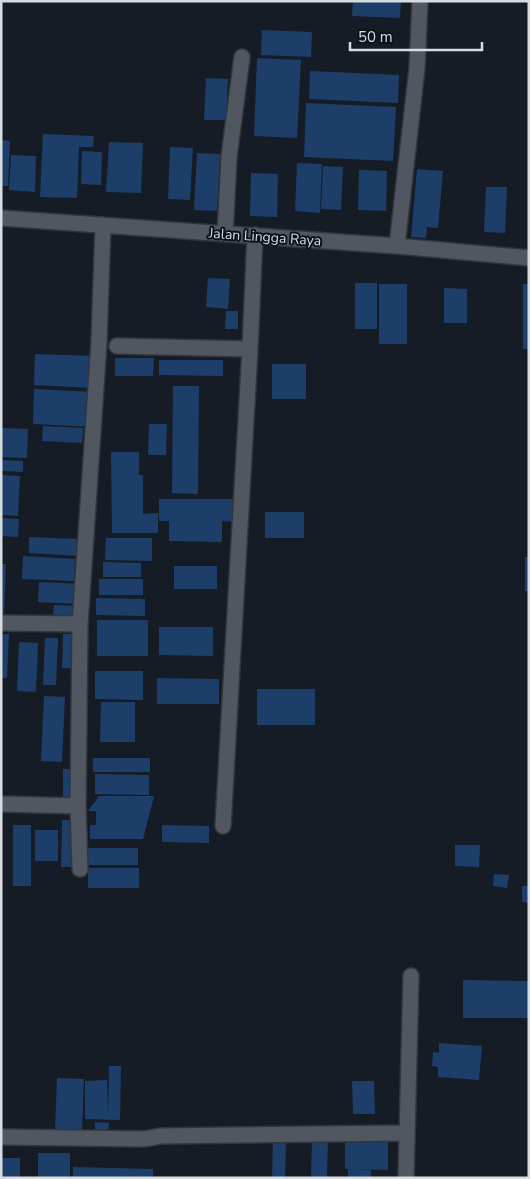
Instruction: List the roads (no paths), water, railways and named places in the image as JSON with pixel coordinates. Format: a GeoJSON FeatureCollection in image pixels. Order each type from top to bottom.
{"type":"FeatureCollection","features":[{"type":"Feature","properties":{"kind":"street"},"geometry":{"type":"LineString","coordinates":[[397,246],[417,68],[420,1]]}},
{"type":"Feature","properties":{"kind":"street"},"geometry":{"type":"LineString","coordinates":[[225,234],[229,157],[242,57]]}},
{"type":"Feature","properties":{"kind":"street","name":"Jalan Lingga Raya"},"geometry":{"type":"LineString","coordinates":[[1,218],[254,235],[529,258]]}},
{"type":"Feature","properties":{"kind":"street"},"geometry":{"type":"LineString","coordinates":[[80,869],[78,806],[80,624],[99,342],[103,225]]}},
{"type":"Feature","properties":{"kind":"street"},"geometry":{"type":"LineString","coordinates":[[224,826],[250,349],[254,235]]}},
{"type":"Feature","properties":{"kind":"street"},"geometry":{"type":"LineString","coordinates":[[117,346],[250,349]]}},
{"type":"Feature","properties":{"kind":"street"},"geometry":{"type":"LineString","coordinates":[[1,623],[80,624]]}},
{"type":"Feature","properties":{"kind":"street"},"geometry":{"type":"LineString","coordinates":[[1,804],[78,806]]}},
{"type":"Feature","properties":{"kind":"street"},"geometry":{"type":"LineString","coordinates":[[406,1178],[411,976]]}},
{"type":"Feature","properties":{"kind":"street"},"geometry":{"type":"LineString","coordinates":[[1,1137],[144,1139],[161,1136],[406,1133]]}}]}
